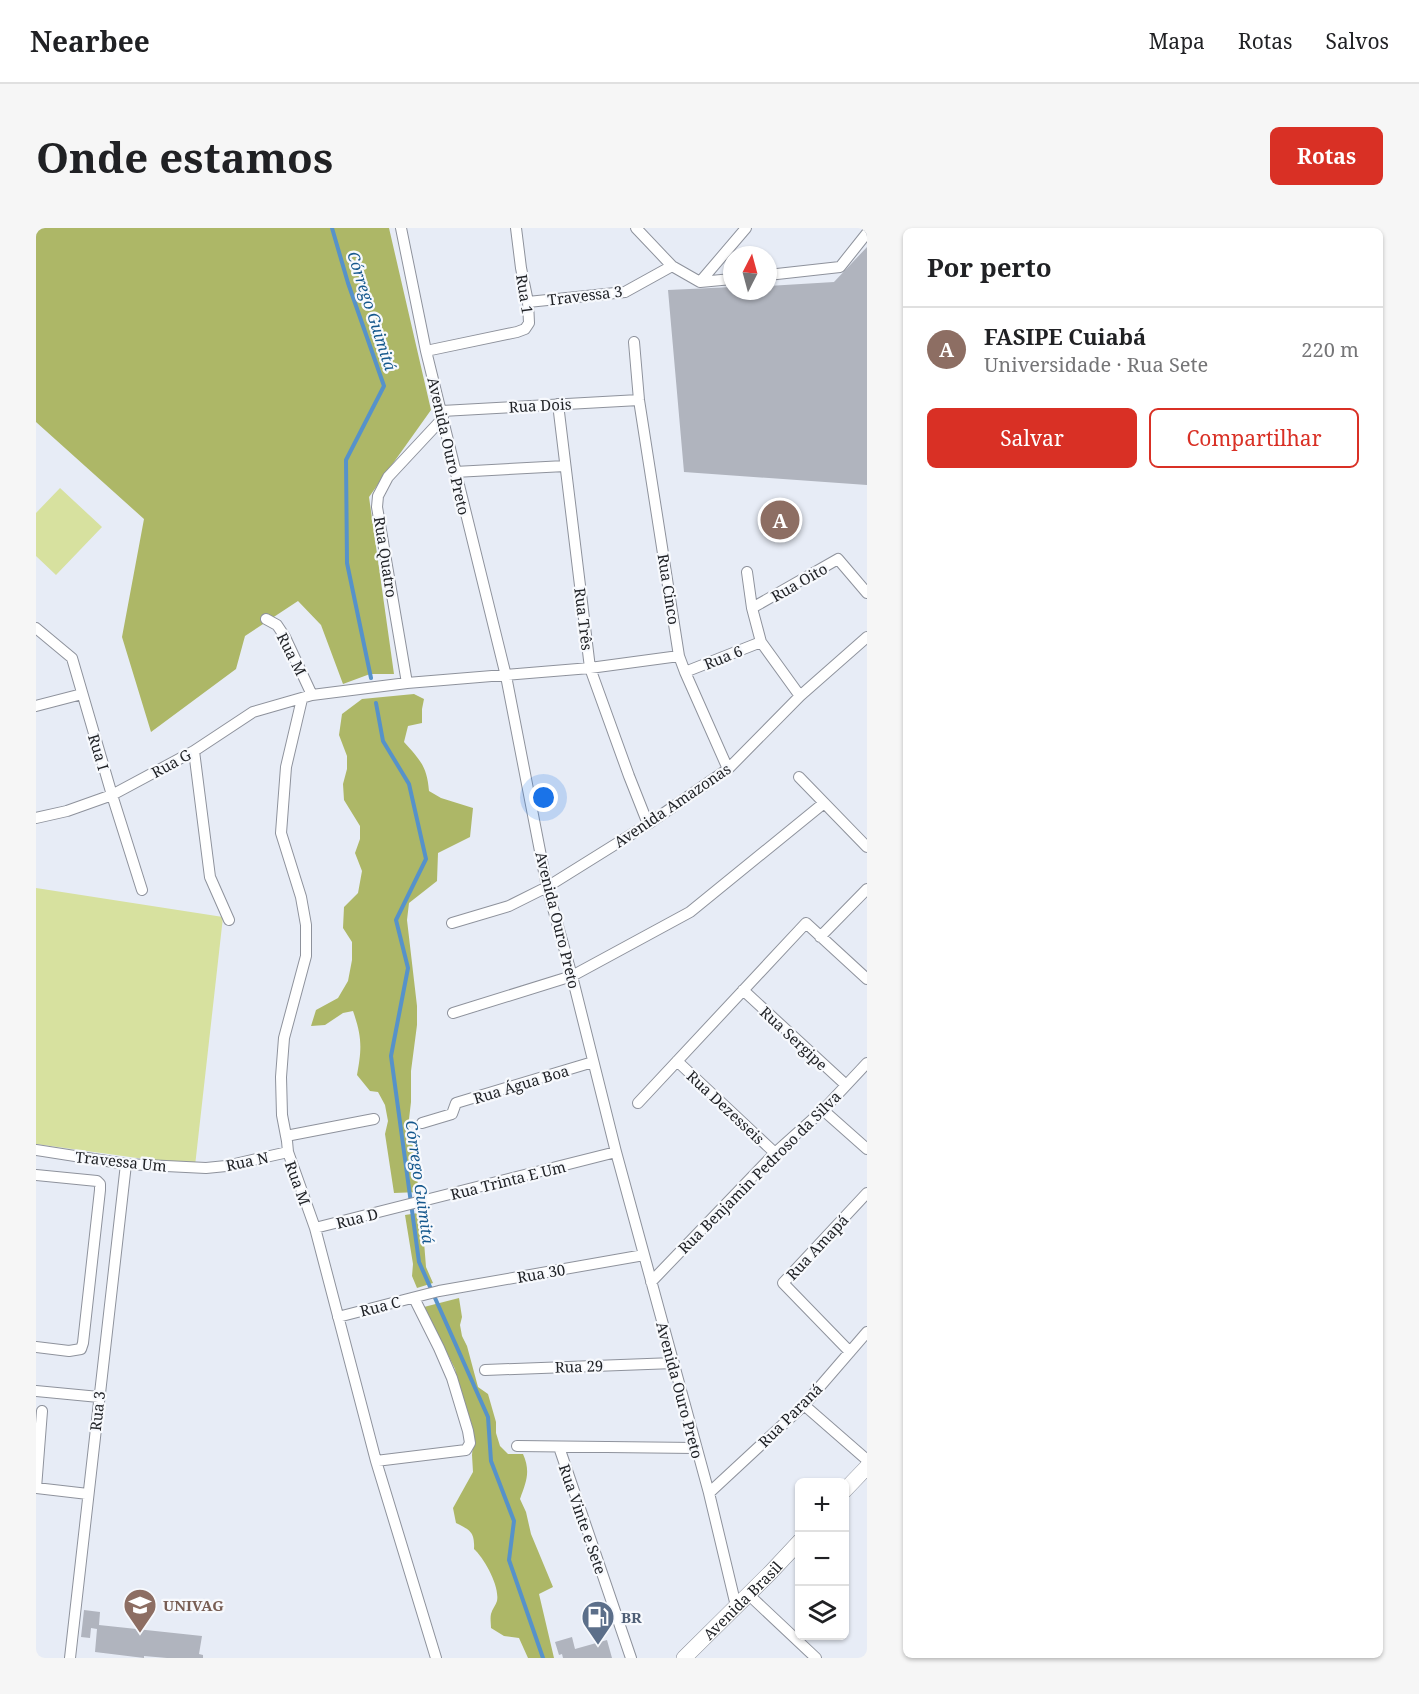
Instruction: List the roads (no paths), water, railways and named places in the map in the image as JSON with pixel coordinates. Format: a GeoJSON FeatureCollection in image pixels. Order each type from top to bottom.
{"type":"FeatureCollection","features":[{"type":"Feature","properties":{"kind":"main road"},"geometry":{"type":"LineString","coordinates":[[849,1486],[866,1468]]}},
{"type":"Feature","properties":{"kind":"main road","name":"Avenida Brasil"},"geometry":{"type":"LineString","coordinates":[[684,1658],[795,1546]]}},
{"type":"Feature","properties":{"kind":"street","name":"Avenida Ouro Preto"},"geometry":{"type":"LineString","coordinates":[[401,228],[426,351],[506,676],[547,886],[616,1152],[709,1493],[736,1606]]}},
{"type":"Feature","properties":{"kind":"street","name":"Rua 1"},"geometry":{"type":"LineString","coordinates":[[426,351],[525,329],[529,323],[528,302],[516,228]]}},
{"type":"Feature","properties":{"kind":"street"},"geometry":{"type":"LineString","coordinates":[[636,228],[672,266],[699,282],[723,280]]}},
{"type":"Feature","properties":{"kind":"street"},"geometry":{"type":"LineString","coordinates":[[699,282],[746,228]]}},
{"type":"Feature","properties":{"kind":"street"},"geometry":{"type":"LineString","coordinates":[[777,274],[840,267],[867,233]]}},
{"type":"Feature","properties":{"kind":"street","name":"Travessa 3"},"geometry":{"type":"LineString","coordinates":[[528,302],[625,292],[672,266]]}},
{"type":"Feature","properties":{"kind":"street","name":"Rua Cinco"},"geometry":{"type":"LineString","coordinates":[[634,342],[639,400],[679,656],[728,769]]}},
{"type":"Feature","properties":{"kind":"street","name":"Rua Dois"},"geometry":{"type":"LineString","coordinates":[[442,415],[558,404],[639,400]]}},
{"type":"Feature","properties":{"kind":"street","name":"Rua Três"},"geometry":{"type":"LineString","coordinates":[[558,404],[591,668],[648,824]]}},
{"type":"Feature","properties":{"kind":"street","name":"Rua Quatro"},"geometry":{"type":"LineString","coordinates":[[407,683],[377,507],[378,496],[388,477],[442,415]]}},
{"type":"Feature","properties":{"kind":"street"},"geometry":{"type":"LineString","coordinates":[[455,472],[565,466]]}},
{"type":"Feature","properties":{"kind":"street","name":"Rua Oito"},"geometry":{"type":"LineString","coordinates":[[752,608],[838,559],[867,593]]}},
{"type":"Feature","properties":{"kind":"street"},"geometry":{"type":"LineString","coordinates":[[747,572],[752,608],[761,642],[800,696]]}},
{"type":"Feature","properties":{"kind":"street","name":"Rua M"},"geometry":{"type":"LineString","coordinates":[[266,619],[277,625],[285,637],[307,697],[286,767],[281,833],[301,897],[306,925],[306,956],[284,1038],[281,1077],[282,1115],[288,1152],[315,1228],[376,1461],[436,1658]]}},
{"type":"Feature","properties":{"kind":"street","name":"Rua I"},"geometry":{"type":"LineString","coordinates":[[36,628],[72,658],[142,890]]}},
{"type":"Feature","properties":{"kind":"street","name":"Avenida Amazonas"},"geometry":{"type":"LineString","coordinates":[[452,923],[509,906],[547,886],[648,824],[728,769],[800,696],[867,637]]}},
{"type":"Feature","properties":{"kind":"street","name":"Rua 6"},"geometry":{"type":"LineString","coordinates":[[685,672],[761,642]]}},
{"type":"Feature","properties":{"kind":"street"},"geometry":{"type":"LineString","coordinates":[[307,697],[407,683],[591,668],[679,656]]}},
{"type":"Feature","properties":{"kind":"street"},"geometry":{"type":"LineString","coordinates":[[36,706],[82,694]]}},
{"type":"Feature","properties":{"kind":"street","name":"Rua G"},"geometry":{"type":"LineString","coordinates":[[36,818],[67,811],[112,795],[194,751],[253,712],[307,697]]}},
{"type":"Feature","properties":{"kind":"street"},"geometry":{"type":"LineString","coordinates":[[194,751],[210,877],[229,920]]}},
{"type":"Feature","properties":{"kind":"street"},"geometry":{"type":"LineString","coordinates":[[799,777],[867,847]]}},
{"type":"Feature","properties":{"kind":"street"},"geometry":{"type":"LineString","coordinates":[[453,1013],[572,976],[690,912],[824,803]]}},
{"type":"Feature","properties":{"kind":"street"},"geometry":{"type":"LineString","coordinates":[[820,937],[867,889]]}},
{"type":"Feature","properties":{"kind":"street"},"geometry":{"type":"LineString","coordinates":[[638,1103],[806,923],[867,979]]}},
{"type":"Feature","properties":{"kind":"street","name":"Rua Sergipe"},"geometry":{"type":"LineString","coordinates":[[743,990],[846,1085]]}},
{"type":"Feature","properties":{"kind":"street","name":"Rua Dezesseis"},"geometry":{"type":"LineString","coordinates":[[677,1061],[775,1153]]}},
{"type":"Feature","properties":{"kind":"street","name":"Rua Água Boa"},"geometry":{"type":"LineString","coordinates":[[422,1123],[452,1114],[456,1103],[592,1062]]}},
{"type":"Feature","properties":{"kind":"street","name":"Rua Benjamin Pedroso da Silva"},"geometry":{"type":"LineString","coordinates":[[651,1282],[775,1153],[823,1110],[867,1063]]}},
{"type":"Feature","properties":{"kind":"street"},"geometry":{"type":"LineString","coordinates":[[823,1110],[867,1149]]}},
{"type":"Feature","properties":{"kind":"street"},"geometry":{"type":"LineString","coordinates":[[286,1136],[374,1119]]}},
{"type":"Feature","properties":{"kind":"street","name":"Travessa Um"},"geometry":{"type":"LineString","coordinates":[[36,1149],[126,1164],[206,1168]]}},
{"type":"Feature","properties":{"kind":"street","name":"Rua N"},"geometry":{"type":"LineString","coordinates":[[206,1168],[226,1166],[288,1152]]}},
{"type":"Feature","properties":{"kind":"street","name":"Rua Trinta E Um"},"geometry":{"type":"LineString","coordinates":[[400,1207],[616,1152]]}},
{"type":"Feature","properties":{"kind":"street","name":"Rua 3"},"geometry":{"type":"LineString","coordinates":[[70,1658],[126,1164]]}},
{"type":"Feature","properties":{"kind":"street"},"geometry":{"type":"LineString","coordinates":[[36,1175],[97,1181],[100,1184],[100,1190],[81,1349],[69,1351],[36,1347]]}},
{"type":"Feature","properties":{"kind":"street","name":"Rua Amapá"},"geometry":{"type":"LineString","coordinates":[[849,1352],[783,1283],[867,1193]]}},
{"type":"Feature","properties":{"kind":"street","name":"Rua D"},"geometry":{"type":"LineString","coordinates":[[315,1228],[400,1207]]}},
{"type":"Feature","properties":{"kind":"street","name":"Rua 30"},"geometry":{"type":"LineString","coordinates":[[418,1296],[644,1255]]}},
{"type":"Feature","properties":{"kind":"street"},"geometry":{"type":"LineString","coordinates":[[376,1461],[465,1450],[470,1443],[452,1378],[418,1296]]}},
{"type":"Feature","properties":{"kind":"street","name":"Rua C"},"geometry":{"type":"LineString","coordinates":[[338,1317],[418,1296]]}},
{"type":"Feature","properties":{"kind":"street","name":"Rua Paraná"},"geometry":{"type":"LineString","coordinates":[[709,1493],[804,1405],[867,1332]]}},
{"type":"Feature","properties":{"kind":"street","name":"Rua 29"},"geometry":{"type":"LineString","coordinates":[[485,1370],[674,1363]]}},
{"type":"Feature","properties":{"kind":"street"},"geometry":{"type":"LineString","coordinates":[[36,1391],[99,1397]]}},
{"type":"Feature","properties":{"kind":"street"},"geometry":{"type":"LineString","coordinates":[[804,1405],[866,1468]]}},
{"type":"Feature","properties":{"kind":"street"},"geometry":{"type":"LineString","coordinates":[[42,1411],[36,1488],[88,1494]]}},
{"type":"Feature","properties":{"kind":"street"},"geometry":{"type":"LineString","coordinates":[[517,1446],[696,1448]]}},
{"type":"Feature","properties":{"kind":"street","name":"Rua Vinte e Sete"},"geometry":{"type":"LineString","coordinates":[[559,1447],[632,1658]]}},
{"type":"Feature","properties":{"kind":"street"},"geometry":{"type":"LineString","coordinates":[[748,1594],[816,1658]]}},
{"type":"Feature","properties":{"kind":"waterway","name":"Córrego Guimitá"},"geometry":{"type":"LineString","coordinates":[[332,228],[348,283],[384,386],[346,460],[347,563],[371,678]]}},
{"type":"Feature","properties":{"kind":"waterway","name":"Córrego Guimitá"},"geometry":{"type":"LineString","coordinates":[[376,703],[383,741],[409,784],[426,859],[396,920],[408,968],[391,1056],[419,1262],[488,1417],[491,1461],[514,1521],[509,1560],[543,1658]]}},
{"type":"Feature","properties":{"kind":"place","name":"FASIPE Cuiabá"},"geometry":{"type":"Point","coordinates":[780,520]}},
{"type":"Feature","properties":{"kind":"place","name":"UNIVAG"},"geometry":{"type":"Point","coordinates":[140,1634]}},
{"type":"Feature","properties":{"kind":"place","name":"BR"},"geometry":{"type":"Point","coordinates":[598,1646]}}]}
